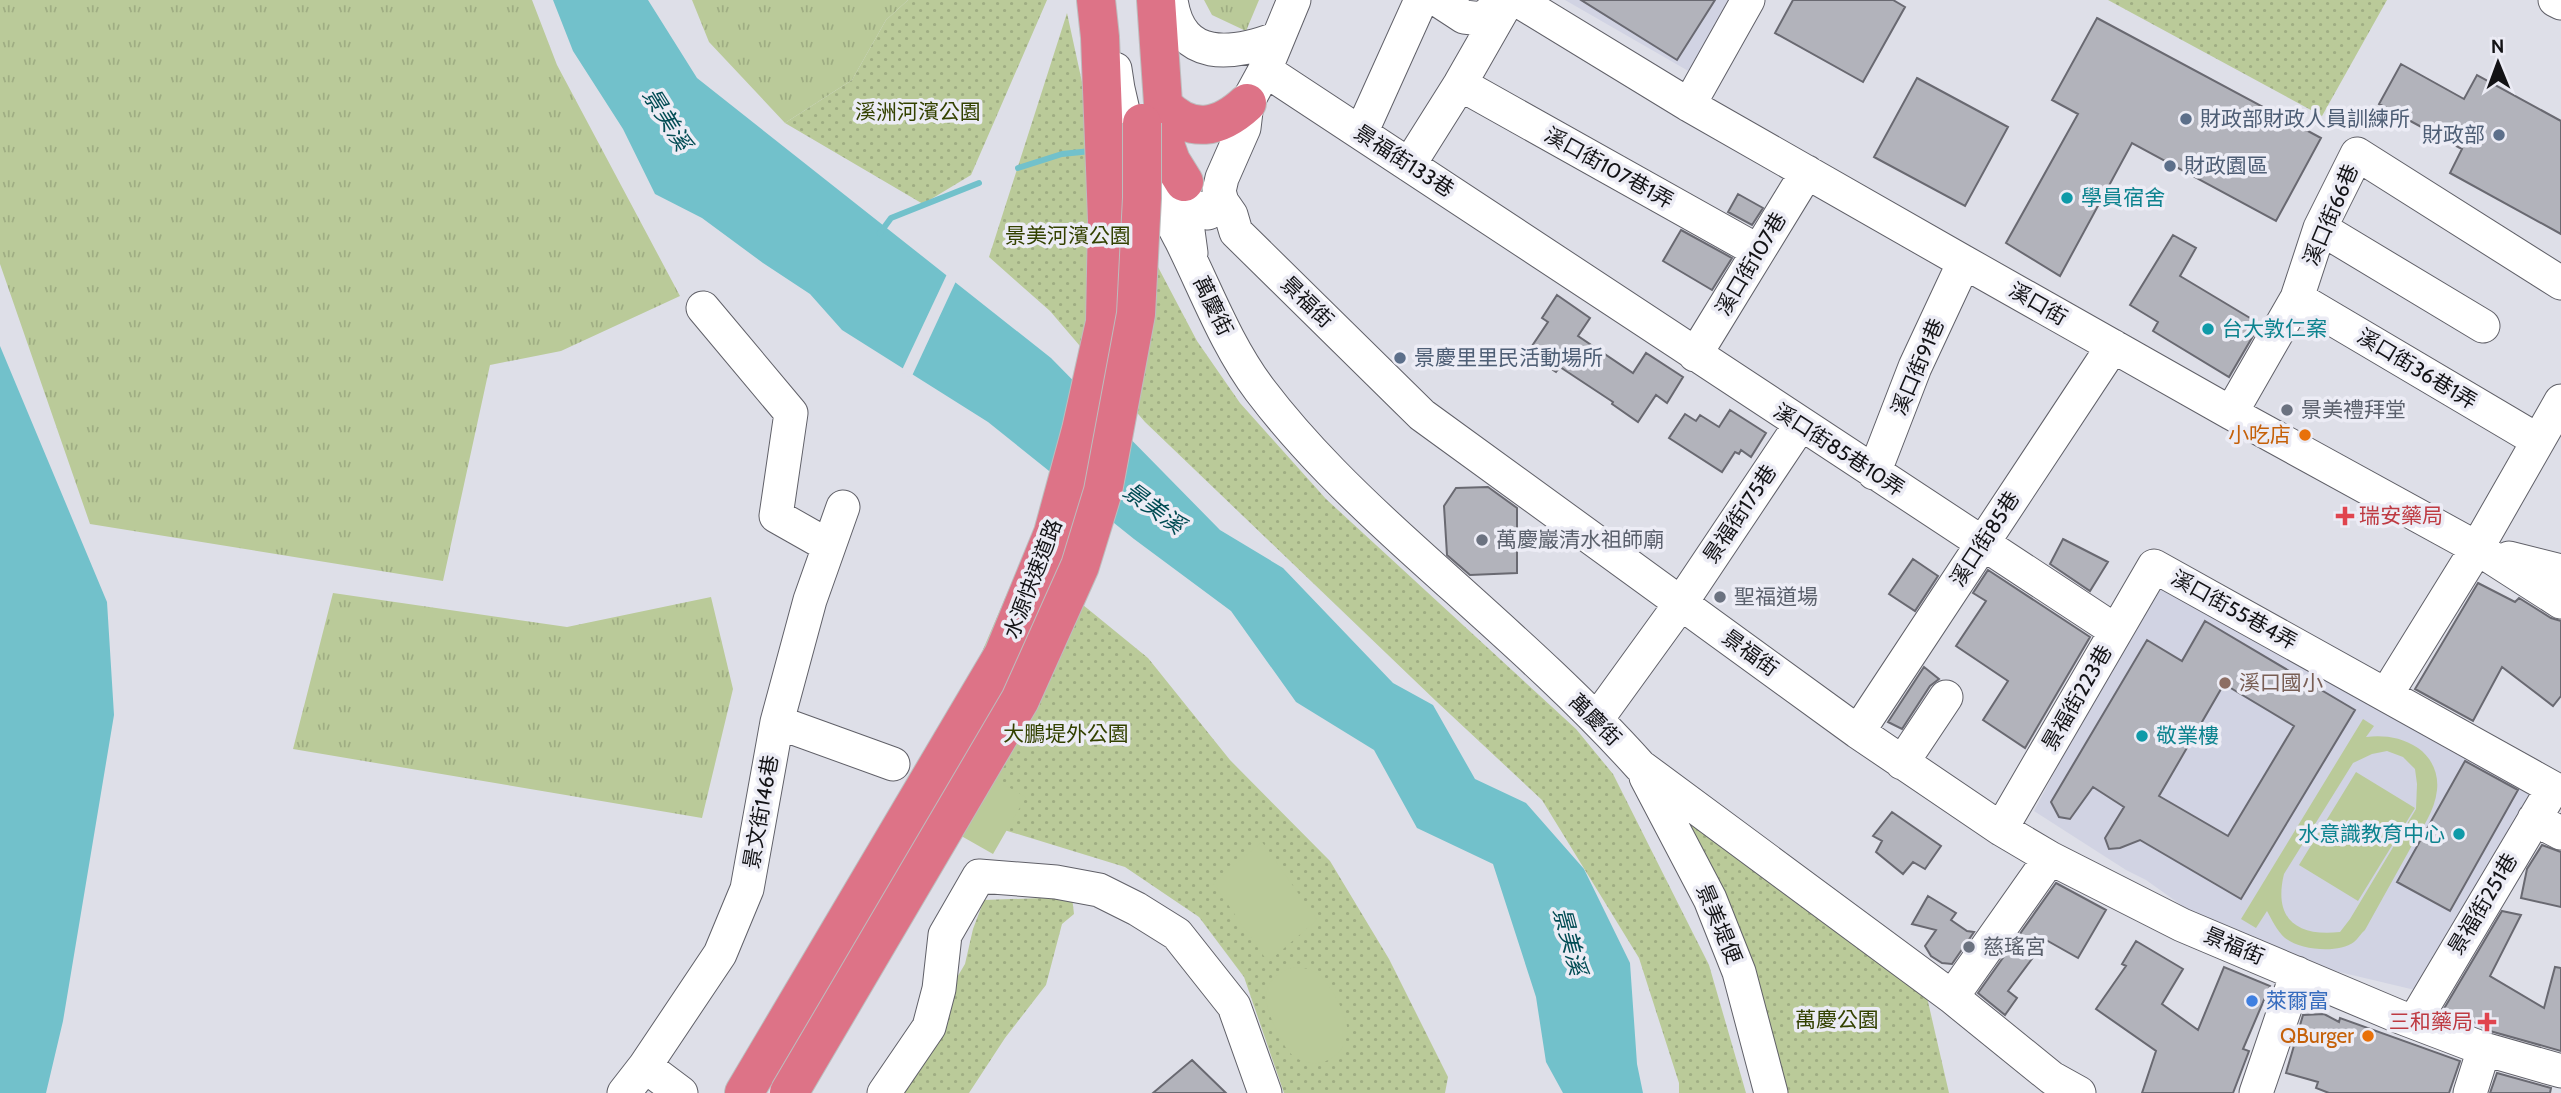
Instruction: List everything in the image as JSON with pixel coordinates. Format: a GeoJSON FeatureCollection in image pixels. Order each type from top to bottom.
{"type":"FeatureCollection","features":[{"type":"Feature","properties":{"kind":"highway","name":"水源快速道路"},"geometry":{"type":"LineString","coordinates":[[744,1093],[1003,655],[1053,533],[1081,430],[1105,323],[1107,220],[1100,37],[1096,0]]}},
{"type":"Feature","properties":{"kind":"highway","name":"水源快速道路"},"geometry":{"type":"LineString","coordinates":[[789,1093],[1020,700],[1080,566],[1103,491],[1136,314],[1142,198],[1142,123],[1135,0]]}},
{"type":"Feature","properties":{"kind":"highway"},"geometry":{"type":"LineString","coordinates":[[1156,0],[1166,147],[1184,182]]}},
{"type":"Feature","properties":{"kind":"highway"},"geometry":{"type":"LineString","coordinates":[[1164,106],[1177,119],[1206,125],[1222,122],[1235,115],[1247,103]]}},
{"type":"Feature","properties":{"kind":"street"},"geometry":{"type":"LineString","coordinates":[[1107,0],[1118,97],[1130,138],[1194,266]]}},
{"type":"Feature","properties":{"kind":"street"},"geometry":{"type":"LineString","coordinates":[[1171,0],[1176,21],[1185,34],[1198,45],[1217,50],[1238,51],[1279,38]]}},
{"type":"Feature","properties":{"kind":"street","name":"景福街"},"geometry":{"type":"LineString","coordinates":[[1294,0],[1265,70],[1247,103],[1244,128],[1219,191],[1236,232],[1422,415],[1858,732],[2050,859],[2182,925],[2414,1022],[2484,1049],[2561,1071]]}},
{"type":"Feature","properties":{"kind":"street"},"geometry":{"type":"LineString","coordinates":[[1361,134],[1421,0]]}},
{"type":"Feature","properties":{"kind":"street"},"geometry":{"type":"LineString","coordinates":[[1438,0],[1464,17],[1482,19],[1507,0]]}},
{"type":"Feature","properties":{"kind":"street"},"geometry":{"type":"LineString","coordinates":[[1409,165],[1460,84],[1507,0]]}},
{"type":"Feature","properties":{"kind":"street","name":"溪口街"},"geometry":{"type":"LineString","coordinates":[[1517,0],[1807,172],[2231,414],[2477,548],[2561,602]]}},
{"type":"Feature","properties":{"kind":"street"},"geometry":{"type":"LineString","coordinates":[[1689,104],[1748,0]]}},
{"type":"Feature","properties":{"kind":"street"},"geometry":{"type":"LineString","coordinates":[[2555,0],[2561,3]]}},
{"type":"Feature","properties":{"kind":"street","name":"景福街133巷"},"geometry":{"type":"LineString","coordinates":[[1265,70],[1695,355]]}},
{"type":"Feature","properties":{"kind":"street","name":"溪口街107巷1弄"},"geometry":{"type":"LineString","coordinates":[[1460,84],[1758,251]]}},
{"type":"Feature","properties":{"kind":"street"},"geometry":{"type":"LineString","coordinates":[[1130,138],[1184,182],[1218,222],[1236,232]]}},
{"type":"Feature","properties":{"kind":"street","name":"溪口街66巷"},"geometry":{"type":"LineString","coordinates":[[2231,414],[2297,298],[2320,228],[2357,154],[2561,283]]}},
{"type":"Feature","properties":{"kind":"street","name":"溪口街107巷"},"geometry":{"type":"LineString","coordinates":[[1695,355],[1807,172]]}},
{"type":"Feature","properties":{"kind":"street"},"geometry":{"type":"LineString","coordinates":[[1194,266],[1186,216],[1191,209],[1199,208],[1208,212]]}},
{"type":"Feature","properties":{"kind":"street"},"geometry":{"type":"LineString","coordinates":[[2320,228],[2483,326]]}},
{"type":"Feature","properties":{"kind":"street","name":"溪口街91巷"},"geometry":{"type":"LineString","coordinates":[[1874,473],[1915,367],[1965,262]]}},
{"type":"Feature","properties":{"kind":"street","name":"萬慶街"},"geometry":{"type":"LineString","coordinates":[[1194,266],[1227,336],[1258,388],[1301,440],[1351,493],[1597,719],[1640,766],[1952,997],[2059,1088]]}},
{"type":"Feature","properties":{"kind":"street","name":"溪口街36巷1弄"},"geometry":{"type":"LineString","coordinates":[[2297,298],[2537,440]]}},
{"type":"Feature","properties":{"kind":"street"},"geometry":{"type":"LineString","coordinates":[[703,308],[791,412],[776,516],[829,546]]}},
{"type":"Feature","properties":{"kind":"street","name":"溪口街85巷"},"geometry":{"type":"LineString","coordinates":[[1858,732],[2113,346]]}},
{"type":"Feature","properties":{"kind":"street","name":"溪口街85巷10弄"},"geometry":{"type":"LineString","coordinates":[[1695,355],[2116,631]]}},
{"type":"Feature","properties":{"kind":"street"},"geometry":{"type":"LineString","coordinates":[[2386,695],[2477,548],[2561,401]]}},
{"type":"Feature","properties":{"kind":"street","name":"景福街175巷"},"geometry":{"type":"LineString","coordinates":[[1597,719],[1681,603],[1800,425]]}},
{"type":"Feature","properties":{"kind":"street","name":"景文街146巷"},"geometry":{"type":"LineString","coordinates":[[624,1093],[720,954],[747,889],[777,722],[810,600],[843,507]]}},
{"type":"Feature","properties":{"kind":"street"},"geometry":{"type":"LineString","coordinates":[[2477,548],[2532,565],[2561,570]]}},
{"type":"Feature","properties":{"kind":"street","name":"景福街223巷"},"geometry":{"type":"LineString","coordinates":[[2001,829],[2154,566]]}},
{"type":"Feature","properties":{"kind":"street","name":"溪口街55巷4弄"},"geometry":{"type":"LineString","coordinates":[[2154,566],[2553,788]]}},
{"type":"Feature","properties":{"kind":"street"},"geometry":{"type":"LineString","coordinates":[[1902,763],[1946,697]]}},
{"type":"Feature","properties":{"kind":"street"},"geometry":{"type":"LineString","coordinates":[[777,722],[893,764]]}},
{"type":"Feature","properties":{"kind":"street","name":"景美堤便"},"geometry":{"type":"LineString","coordinates":[[1640,766],[1710,899],[1740,972],[1771,1093]]}},
{"type":"Feature","properties":{"kind":"street","name":"景福街251巷"},"geometry":{"type":"LineString","coordinates":[[2414,1022],[2547,826],[2553,788]]}},
{"type":"Feature","properties":{"kind":"street"},"geometry":{"type":"LineString","coordinates":[[1952,997],[2050,859]]}},
{"type":"Feature","properties":{"kind":"street"},"geometry":{"type":"LineString","coordinates":[[884,1093],[929,1027],[939,989],[945,934],[979,876],[1056,881],[1099,890],[1137,909],[1177,934],[1234,1006],[1265,1093]]}},
{"type":"Feature","properties":{"kind":"street"},"geometry":{"type":"LineString","coordinates":[[2256,1093],[2297,973]]}},
{"type":"Feature","properties":{"kind":"street"},"geometry":{"type":"LineString","coordinates":[[2470,1093],[2484,1049]]}},
{"type":"Feature","properties":{"kind":"street"},"geometry":{"type":"LineString","coordinates":[[645,1066],[681,1093]]}},
{"type":"Feature","properties":{"kind":"shaded area"},"geometry":{"type":"Polygon","coordinates":[[[1565,0],[1756,0],[1711,84],[1565,0]]]}},
{"type":"Feature","properties":{"kind":"shaded area","name":"溪口國小"},"geometry":{"type":"Polygon","coordinates":[[[2158,576],[2538,790],[2415,990],[2289,960],[2212,927],[2146,880],[2034,811],[2158,576]]]}},
{"type":"Feature","properties":{"kind":"green space"},"geometry":{"type":"Polygon","coordinates":[[[0,0],[532,0],[557,65],[680,296],[561,351],[490,365],[443,581],[90,524],[0,264],[0,0]]]}},
{"type":"Feature","properties":{"kind":"green space"},"geometry":{"type":"Polygon","coordinates":[[[692,0],[908,0],[886,20],[852,80],[785,123],[709,42],[692,0]]]}},
{"type":"Feature","properties":{"kind":"green space","name":"溪洲河濱公園"},"geometry":{"type":"Polygon","coordinates":[[[908,0],[1047,0],[971,175],[923,204],[785,123],[852,80],[886,20],[908,0]]]}},
{"type":"Feature","properties":{"kind":"green space"},"geometry":{"type":"Polygon","coordinates":[[[1204,0],[1259,0],[1246,31],[1212,15],[1204,0]]]}},
{"type":"Feature","properties":{"kind":"green space"},"geometry":{"type":"Polygon","coordinates":[[[2108,0],[2387,0],[2322,116],[2108,0]]]}},
{"type":"Feature","properties":{"kind":"green space","name":"景美河濱公園"},"geometry":{"type":"Polygon","coordinates":[[[1067,13],[1092,128],[1158,267],[1197,341],[1240,403],[1326,499],[1576,729],[1613,774],[1709,965],[1746,1093],[1679,1093],[1679,1083],[1639,958],[1542,800],[1145,422],[1050,311],[989,257],[1067,13]]]}},
{"type":"Feature","properties":{"kind":"green space","name":"大鵬堤外公園"},"geometry":{"type":"Polygon","coordinates":[[[1023,556],[1148,658],[1230,760],[1330,861],[1389,959],[1448,1077],[1445,1093],[1284,1093],[1244,977],[1199,917],[1125,867],[903,799],[967,687],[1023,556]]]}},
{"type":"Feature","properties":{"kind":"green space"},"geometry":{"type":"Polygon","coordinates":[[[333,593],[567,627],[711,597],[733,689],[702,818],[293,749],[333,593]]]}},
{"type":"Feature","properties":{"kind":"green space"},"geometry":{"type":"Polygon","coordinates":[[[2363,719],[2374,726],[2366,737],[2399,739],[2412,744],[2427,756],[2437,778],[2433,805],[2365,930],[2355,941],[2339,948],[2309,948],[2285,938],[2267,911],[2256,928],[2241,919],[2363,719]],[[2387,751],[2372,754],[2353,763],[2284,874],[2282,903],[2292,922],[2300,928],[2325,933],[2340,932],[2350,919],[2416,809],[2415,769],[2403,757],[2387,751]]]}},
{"type":"Feature","properties":{"kind":"green space"},"geometry":{"type":"Polygon","coordinates":[[[947,753],[1026,797],[993,854],[912,808],[947,753]]]}},
{"type":"Feature","properties":{"kind":"green space"},"geometry":{"type":"Polygon","coordinates":[[[2356,772],[2415,808],[2358,901],[2299,865],[2356,772]]]}},
{"type":"Feature","properties":{"kind":"green space","name":"萬慶公園"},"geometry":{"type":"Polygon","coordinates":[[[1681,816],[1926,993],[1949,1093],[1781,1093],[1681,816]]]}},
{"type":"Feature","properties":{"kind":"green space"},"geometry":{"type":"Polygon","coordinates":[[[1262,842],[1317,920],[1268,962],[1213,883],[1262,842]]]}},
{"type":"Feature","properties":{"kind":"green space"},"geometry":{"type":"Polygon","coordinates":[[[1072,897],[1074,914],[1062,924],[1046,985],[1005,1038],[969,1093],[888,1093],[965,964],[973,929],[984,900],[1072,897]]]}},
{"type":"Feature","properties":{"kind":"green space"},"geometry":{"type":"Polygon","coordinates":[[[1294,967],[1310,970],[1325,981],[1336,996],[1346,1021],[1347,1034],[1343,1046],[1334,1057],[1322,1062],[1309,1063],[1291,1054],[1269,1011],[1269,985],[1282,972],[1294,967]]]}},
{"type":"Feature","properties":{"kind":"water","name":"景美溪"},"geometry":{"type":"Polygon","coordinates":[[[553,0],[648,0],[697,78],[1051,358],[1220,530],[1283,568],[1393,683],[1433,705],[1475,779],[1526,803],[1584,869],[1630,963],[1637,1064],[1643,1093],[1563,1093],[1546,1062],[1536,997],[1493,864],[1417,828],[1374,750],[1296,702],[1231,611],[1134,539],[988,422],[842,330],[810,294],[702,218],[655,194],[623,129],[573,51],[553,0]]]}},
{"type":"Feature","properties":{"kind":"water"},"geometry":{"type":"Polygon","coordinates":[[[0,346],[107,602],[114,715],[63,1021],[46,1093],[0,1093],[0,346]]]}},
{"type":"Feature","properties":{"kind":"pier"},"geometry":{"type":"Polygon","coordinates":[[[948,272],[957,279],[911,378],[901,372],[948,272]]]}},
{"type":"Feature","properties":{"kind":"building"},"geometry":{"type":"Polygon","coordinates":[[[1581,0],[1715,0],[1677,60],[1581,0]]]}},
{"type":"Feature","properties":{"kind":"building"},"geometry":{"type":"Polygon","coordinates":[[[1793,0],[1893,0],[1905,7],[1863,82],[1775,33],[1793,0]]]}},
{"type":"Feature","properties":{"kind":"building","name":"財政部財政人員訓練所"},"geometry":{"type":"Polygon","coordinates":[[[2097,18],[2321,138],[2276,221],[2132,143],[2060,276],[2006,243],[2078,114],[2052,100],[2097,18]]]}},
{"type":"Feature","properties":{"kind":"building","name":"財政部"},"geometry":{"type":"Polygon","coordinates":[[[2401,64],[2464,99],[2477,75],[2561,121],[2561,234],[2450,173],[2462,149],[2379,104],[2401,64]]]}},
{"type":"Feature","properties":{"kind":"building"},"geometry":{"type":"Polygon","coordinates":[[[1917,78],[2008,127],[1965,206],[1874,157],[1917,78]]]}},
{"type":"Feature","properties":{"kind":"building"},"geometry":{"type":"Polygon","coordinates":[[[1738,194],[1763,208],[1752,225],[1728,212],[1738,194]]]}},
{"type":"Feature","properties":{"kind":"building"},"geometry":{"type":"Polygon","coordinates":[[[1681,230],[1732,258],[1712,290],[1663,261],[1681,230]]]}},
{"type":"Feature","properties":{"kind":"building","name":"台大敦仁案"},"geometry":{"type":"Polygon","coordinates":[[[2173,235],[2196,248],[2180,276],[2260,324],[2229,377],[2153,331],[2158,322],[2130,305],[2173,235]]]}},
{"type":"Feature","properties":{"kind":"building"},"geometry":{"type":"Polygon","coordinates":[[[1557,295],[1590,318],[1578,336],[1633,373],[1646,353],[1683,377],[1667,403],[1656,395],[1638,422],[1560,367],[1556,372],[1542,363],[1545,359],[1530,349],[1548,322],[1542,318],[1557,295]]]}},
{"type":"Feature","properties":{"kind":"building"},"geometry":{"type":"Polygon","coordinates":[[[1730,410],[1766,433],[1751,457],[1741,450],[1739,454],[1735,452],[1722,472],[1669,438],[1685,414],[1696,421],[1700,415],[1719,427],[1730,410]]]}},
{"type":"Feature","properties":{"kind":"building","name":"萬慶巖清水祖師廟"},"geometry":{"type":"Polygon","coordinates":[[[1488,487],[1517,508],[1517,573],[1470,575],[1447,555],[1444,506],[1456,488],[1488,487]]]}},
{"type":"Feature","properties":{"kind":"building"},"geometry":{"type":"Polygon","coordinates":[[[2063,539],[2108,562],[2090,591],[2050,564],[2063,539]]]}},
{"type":"Feature","properties":{"kind":"building"},"geometry":{"type":"Polygon","coordinates":[[[1913,559],[1938,576],[1915,611],[1889,594],[1913,559]]]}},
{"type":"Feature","properties":{"kind":"building"},"geometry":{"type":"Polygon","coordinates":[[[1988,570],[2090,637],[2025,748],[1983,720],[2008,681],[1956,646],[1986,601],[1973,593],[1988,570]]]}},
{"type":"Feature","properties":{"kind":"building"},"geometry":{"type":"Polygon","coordinates":[[[2478,583],[2515,602],[2519,598],[2551,618],[2561,621],[2561,696],[2553,706],[2502,667],[2473,721],[2415,689],[2478,583]]]}},
{"type":"Feature","properties":{"kind":"building"},"geometry":{"type":"Polygon","coordinates":[[[2205,621],[2355,710],[2241,899],[2140,840],[2120,848],[2109,849],[2105,838],[2124,807],[2093,787],[2070,819],[2059,817],[2051,802],[2147,640],[2182,661],[2205,621]],[[2224,684],[2159,796],[2228,836],[2294,726],[2224,684]]]}},
{"type":"Feature","properties":{"kind":"building"},"geometry":{"type":"Polygon","coordinates":[[[1924,667],[1939,679],[1930,686],[1902,729],[1888,722],[1924,667]]]}},
{"type":"Feature","properties":{"kind":"building","name":"水意識教育中心"},"geometry":{"type":"Polygon","coordinates":[[[2465,761],[2518,790],[2450,911],[2397,882],[2465,761]]]}},
{"type":"Feature","properties":{"kind":"building"},"geometry":{"type":"Polygon","coordinates":[[[1892,812],[1941,846],[1925,869],[1913,862],[1903,874],[1876,852],[1882,841],[1873,836],[1892,812]]]}},
{"type":"Feature","properties":{"kind":"building"},"geometry":{"type":"Polygon","coordinates":[[[2542,845],[2561,852],[2561,907],[2521,898],[2527,869],[2542,845]]]}},
{"type":"Feature","properties":{"kind":"building"},"geometry":{"type":"Polygon","coordinates":[[[2056,883],[2106,910],[2078,958],[2046,940],[2008,991],[2017,998],[2005,1015],[1978,993],[2056,883]]]}},
{"type":"Feature","properties":{"kind":"building"},"geometry":{"type":"Polygon","coordinates":[[[1928,896],[1956,913],[1951,920],[1967,931],[1974,932],[1952,964],[1942,963],[1931,956],[1925,946],[1936,930],[1912,924],[1928,896]]]}},
{"type":"Feature","properties":{"kind":"building"},"geometry":{"type":"Polygon","coordinates":[[[2502,911],[2521,915],[2490,976],[2544,1008],[2555,967],[2561,968],[2561,1051],[2490,1031],[2465,1017],[2463,1020],[2442,1012],[2502,911]]]}},
{"type":"Feature","properties":{"kind":"building"},"geometry":{"type":"Polygon","coordinates":[[[2136,941],[2183,969],[2162,1004],[2198,1030],[2224,967],[2270,986],[2243,1049],[2249,1051],[2233,1093],[2142,1093],[2156,1051],[2096,1009],[2126,966],[2122,964],[2136,941]]]}},
{"type":"Feature","properties":{"kind":"building"},"geometry":{"type":"Polygon","coordinates":[[[2324,1014],[2339,1022],[2340,1018],[2460,1061],[2449,1093],[2329,1093],[2316,1088],[2318,1082],[2286,1073],[2303,1015],[2324,1014]]]}},
{"type":"Feature","properties":{"kind":"building"},"geometry":{"type":"Polygon","coordinates":[[[1192,1060],[1226,1093],[1153,1093],[1192,1060]]]}},
{"type":"Feature","properties":{"kind":"building"},"geometry":{"type":"Polygon","coordinates":[[[2497,1073],[2551,1088],[2550,1093],[2490,1093],[2497,1073]]]}},
{"type":"Feature","properties":{"kind":"waterway"},"geometry":{"type":"LineString","coordinates":[[1018,168],[1062,154],[1091,151]]}},
{"type":"Feature","properties":{"kind":"waterway"},"geometry":{"type":"LineString","coordinates":[[880,233],[891,218],[979,183]]}},
{"type":"Feature","properties":{"kind":"place","name":"財政部財政人員訓練所"},"geometry":{"type":"Point","coordinates":[2186,119]}},
{"type":"Feature","properties":{"kind":"place","name":"財政部"},"geometry":{"type":"Point","coordinates":[2499,135]}},
{"type":"Feature","properties":{"kind":"place","name":"財政園區"},"geometry":{"type":"Point","coordinates":[2170,166]}},
{"type":"Feature","properties":{"kind":"place","name":"學員宿舍"},"geometry":{"type":"Point","coordinates":[2067,198]}},
{"type":"Feature","properties":{"kind":"place","name":"台大敦仁案"},"geometry":{"type":"Point","coordinates":[2208,329]}},
{"type":"Feature","properties":{"kind":"place","name":"景慶里里民活動場所"},"geometry":{"type":"Point","coordinates":[1400,358]}},
{"type":"Feature","properties":{"kind":"place","name":"景美禮拜堂"},"geometry":{"type":"Point","coordinates":[2287,410]}},
{"type":"Feature","properties":{"kind":"place","name":"小吃店"},"geometry":{"type":"Point","coordinates":[2305,435]}},
{"type":"Feature","properties":{"kind":"place","name":"瑞安藥局"},"geometry":{"type":"Point","coordinates":[2345,516]}},
{"type":"Feature","properties":{"kind":"place","name":"萬慶巖清水祖師廟"},"geometry":{"type":"Point","coordinates":[1482,540]}},
{"type":"Feature","properties":{"kind":"place","name":"聖福道場"},"geometry":{"type":"Point","coordinates":[1720,597]}},
{"type":"Feature","properties":{"kind":"place","name":"溪口國小"},"geometry":{"type":"Point","coordinates":[2225,683]}},
{"type":"Feature","properties":{"kind":"place","name":"敬業樓"},"geometry":{"type":"Point","coordinates":[2142,736]}},
{"type":"Feature","properties":{"kind":"place","name":"水意識教育中心"},"geometry":{"type":"Point","coordinates":[2459,834]}},
{"type":"Feature","properties":{"kind":"place","name":"慈瑤宮"},"geometry":{"type":"Point","coordinates":[1969,947]}},
{"type":"Feature","properties":{"kind":"place","name":"萊爾富"},"geometry":{"type":"Point","coordinates":[2252,1001]}},
{"type":"Feature","properties":{"kind":"place","name":"三和藥局"},"geometry":{"type":"Point","coordinates":[2487,1022]}},
{"type":"Feature","properties":{"kind":"place","name":"QBurger"},"geometry":{"type":"Point","coordinates":[2368,1036]}}]}
